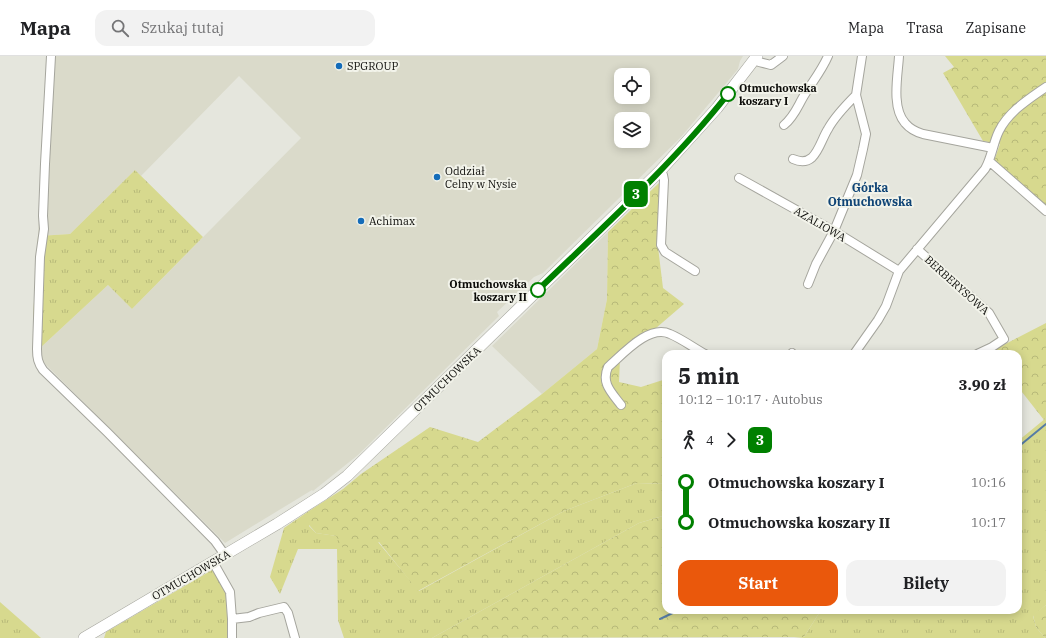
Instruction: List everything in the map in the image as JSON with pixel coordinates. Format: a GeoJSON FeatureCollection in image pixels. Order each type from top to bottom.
{"type":"FeatureCollection","features":[{"type":"Feature","properties":{"kind":"main road","name":"OTMUCHOWSKA"},"geometry":{"type":"LineString","coordinates":[[90,636],[311,503],[347,476],[660,171],[713,113],[756,57]]}},
{"type":"Feature","properties":{"kind":"street"},"geometry":{"type":"LineString","coordinates":[[51,56],[43,216],[44,229],[40,257],[37,349],[39,364],[43,370],[215,541],[225,555]]}},
{"type":"Feature","properties":{"kind":"street"},"geometry":{"type":"LineString","coordinates":[[756,57],[760,62],[771,65],[783,56]]}},
{"type":"Feature","properties":{"kind":"street"},"geometry":{"type":"LineString","coordinates":[[784,125],[796,112],[805,94],[820,74],[828,56]]}},
{"type":"Feature","properties":{"kind":"street"},"geometry":{"type":"LineString","coordinates":[[808,284],[816,264],[834,231],[857,175],[866,134],[856,95],[862,56]]}},
{"type":"Feature","properties":{"kind":"street"},"geometry":{"type":"LineString","coordinates":[[899,56],[896,97],[900,114],[905,124],[913,130],[923,134],[993,148]]}},
{"type":"Feature","properties":{"kind":"street","name":"BERBERYSOWA"},"geometry":{"type":"LineString","coordinates":[[857,350],[886,306],[899,271],[985,168],[989,161],[998,132],[1010,115],[1046,87]]}},
{"type":"Feature","properties":{"kind":"street"},"geometry":{"type":"LineString","coordinates":[[793,159],[799,162],[806,161],[815,155],[834,119],[856,95]]}},
{"type":"Feature","properties":{"kind":"street"},"geometry":{"type":"LineString","coordinates":[[989,161],[1046,211]]}},
{"type":"Feature","properties":{"kind":"street"},"geometry":{"type":"LineString","coordinates":[[660,171],[664,180],[661,245],[665,252],[696,271]]}},
{"type":"Feature","properties":{"kind":"street","name":"AZALIOWA"},"geometry":{"type":"LineString","coordinates":[[739,178],[834,231],[899,271]]}},
{"type":"Feature","properties":{"kind":"street","name":"BERBERYSOWA"},"geometry":{"type":"LineString","coordinates":[[917,249],[989,313],[1004,339],[986,350]]}},
{"type":"Feature","properties":{"kind":"street"},"geometry":{"type":"LineString","coordinates":[[621,405],[606,383],[604,375],[608,367],[648,334],[660,331],[669,333],[698,350]]}},
{"type":"Feature","properties":{"kind":"street"},"geometry":{"type":"LineString","coordinates":[[213,562],[230,592],[232,638]]}},
{"type":"Feature","properties":{"kind":"street"},"geometry":{"type":"LineString","coordinates":[[232,619],[249,618],[259,613],[284,607],[288,613],[296,638]]}},
{"type":"Feature","properties":{"kind":"shaded area"},"geometry":{"type":"Polygon","coordinates":[[[47,56],[743,56],[738,69],[681,137],[543,273],[534,277],[497,312],[499,316],[358,455],[313,491],[312,490],[225,543],[40,359],[39,349],[108,285],[132,309],[301,138],[239,76],[141,176],[135,170],[70,234],[38,236],[47,56]]]}},
{"type":"Feature","properties":{"kind":"shaded area"},"geometry":{"type":"Polygon","coordinates":[[[608,232],[607,299],[597,349],[542,394],[492,346],[608,232]]]}},
{"type":"Feature","properties":{"kind":"green space"},"geometry":{"type":"Polygon","coordinates":[[[945,56],[1046,56],[1046,208],[994,161],[1000,144],[983,141],[943,73],[954,67],[945,56]]]}},
{"type":"Feature","properties":{"kind":"green space"},"geometry":{"type":"Polygon","coordinates":[[[135,170],[203,237],[132,309],[108,285],[39,349],[40,317],[33,318],[38,236],[70,234],[135,170]]]}},
{"type":"Feature","properties":{"kind":"green space"},"geometry":{"type":"Polygon","coordinates":[[[660,182],[658,247],[663,288],[684,304],[620,359],[619,382],[641,387],[662,380],[662,484],[637,483],[564,511],[418,591],[379,542],[362,554],[355,546],[343,548],[336,536],[316,533],[309,525],[309,511],[343,489],[361,474],[430,427],[478,442],[542,394],[597,349],[607,299],[608,232],[660,182]]]}},
{"type":"Feature","properties":{"kind":"green space"},"geometry":{"type":"Polygon","coordinates":[[[1046,323],[1046,418],[1044,420],[1022,392],[1022,350],[994,350],[1046,323]]]}},
{"type":"Feature","properties":{"kind":"green space"},"geometry":{"type":"Polygon","coordinates":[[[1046,418],[1046,605],[1033,616],[1036,627],[1045,638],[794,638],[804,637],[818,614],[1022,614],[1022,438],[1046,418]]]}},
{"type":"Feature","properties":{"kind":"green space"},"geometry":{"type":"Polygon","coordinates":[[[637,483],[662,484],[662,516],[639,523],[432,638],[344,638],[338,620],[337,549],[298,549],[280,594],[270,577],[284,528],[309,511],[309,526],[316,533],[378,542],[419,591],[564,511],[637,483]]]}},
{"type":"Feature","properties":{"kind":"green space"},"geometry":{"type":"Polygon","coordinates":[[[662,516],[662,614],[818,614],[804,637],[432,638],[639,523],[662,516]]]}},
{"type":"Feature","properties":{"kind":"green space"},"geometry":{"type":"Polygon","coordinates":[[[212,570],[226,592],[228,638],[104,638],[106,632],[212,570]]]}},
{"type":"Feature","properties":{"kind":"green space"},"geometry":{"type":"Polygon","coordinates":[[[0,602],[41,638],[0,638],[0,602]]]}},
{"type":"Feature","properties":{"kind":"green space"},"geometry":{"type":"Polygon","coordinates":[[[1046,605],[1045,638],[1036,627],[1033,615],[1046,605]]]}},
{"type":"Feature","properties":{"kind":"waterway"},"geometry":{"type":"LineString","coordinates":[[1022,444],[1046,424]]}},
{"type":"Feature","properties":{"kind":"waterway"},"geometry":{"type":"LineString","coordinates":[[660,619],[671,614]]}},
{"type":"Feature","properties":{"kind":"bus line","name":"3"},"geometry":{"type":"LineString","coordinates":[[538,290],[660,171],[684,146],[728,94]]}},
{"type":"Feature","properties":{"kind":"place","name":"SPGROUP"},"geometry":{"type":"Point","coordinates":[339,66]}},
{"type":"Feature","properties":{"kind":"place","name":"Otmuchowska koszary I"},"geometry":{"type":"Point","coordinates":[728,94]}},
{"type":"Feature","properties":{"kind":"place","name":"Oddział Celny w Nysie"},"geometry":{"type":"Point","coordinates":[437,177]}},
{"type":"Feature","properties":{"kind":"place","name":"Achimax"},"geometry":{"type":"Point","coordinates":[361,221]}},
{"type":"Feature","properties":{"kind":"place","name":"Otmuchowska koszary II"},"geometry":{"type":"Point","coordinates":[538,290]}},
{"type":"Feature","properties":{"kind":"district","name":"Górka Otmuchowska"},"geometry":{"type":"Point","coordinates":[870,194]}}]}
